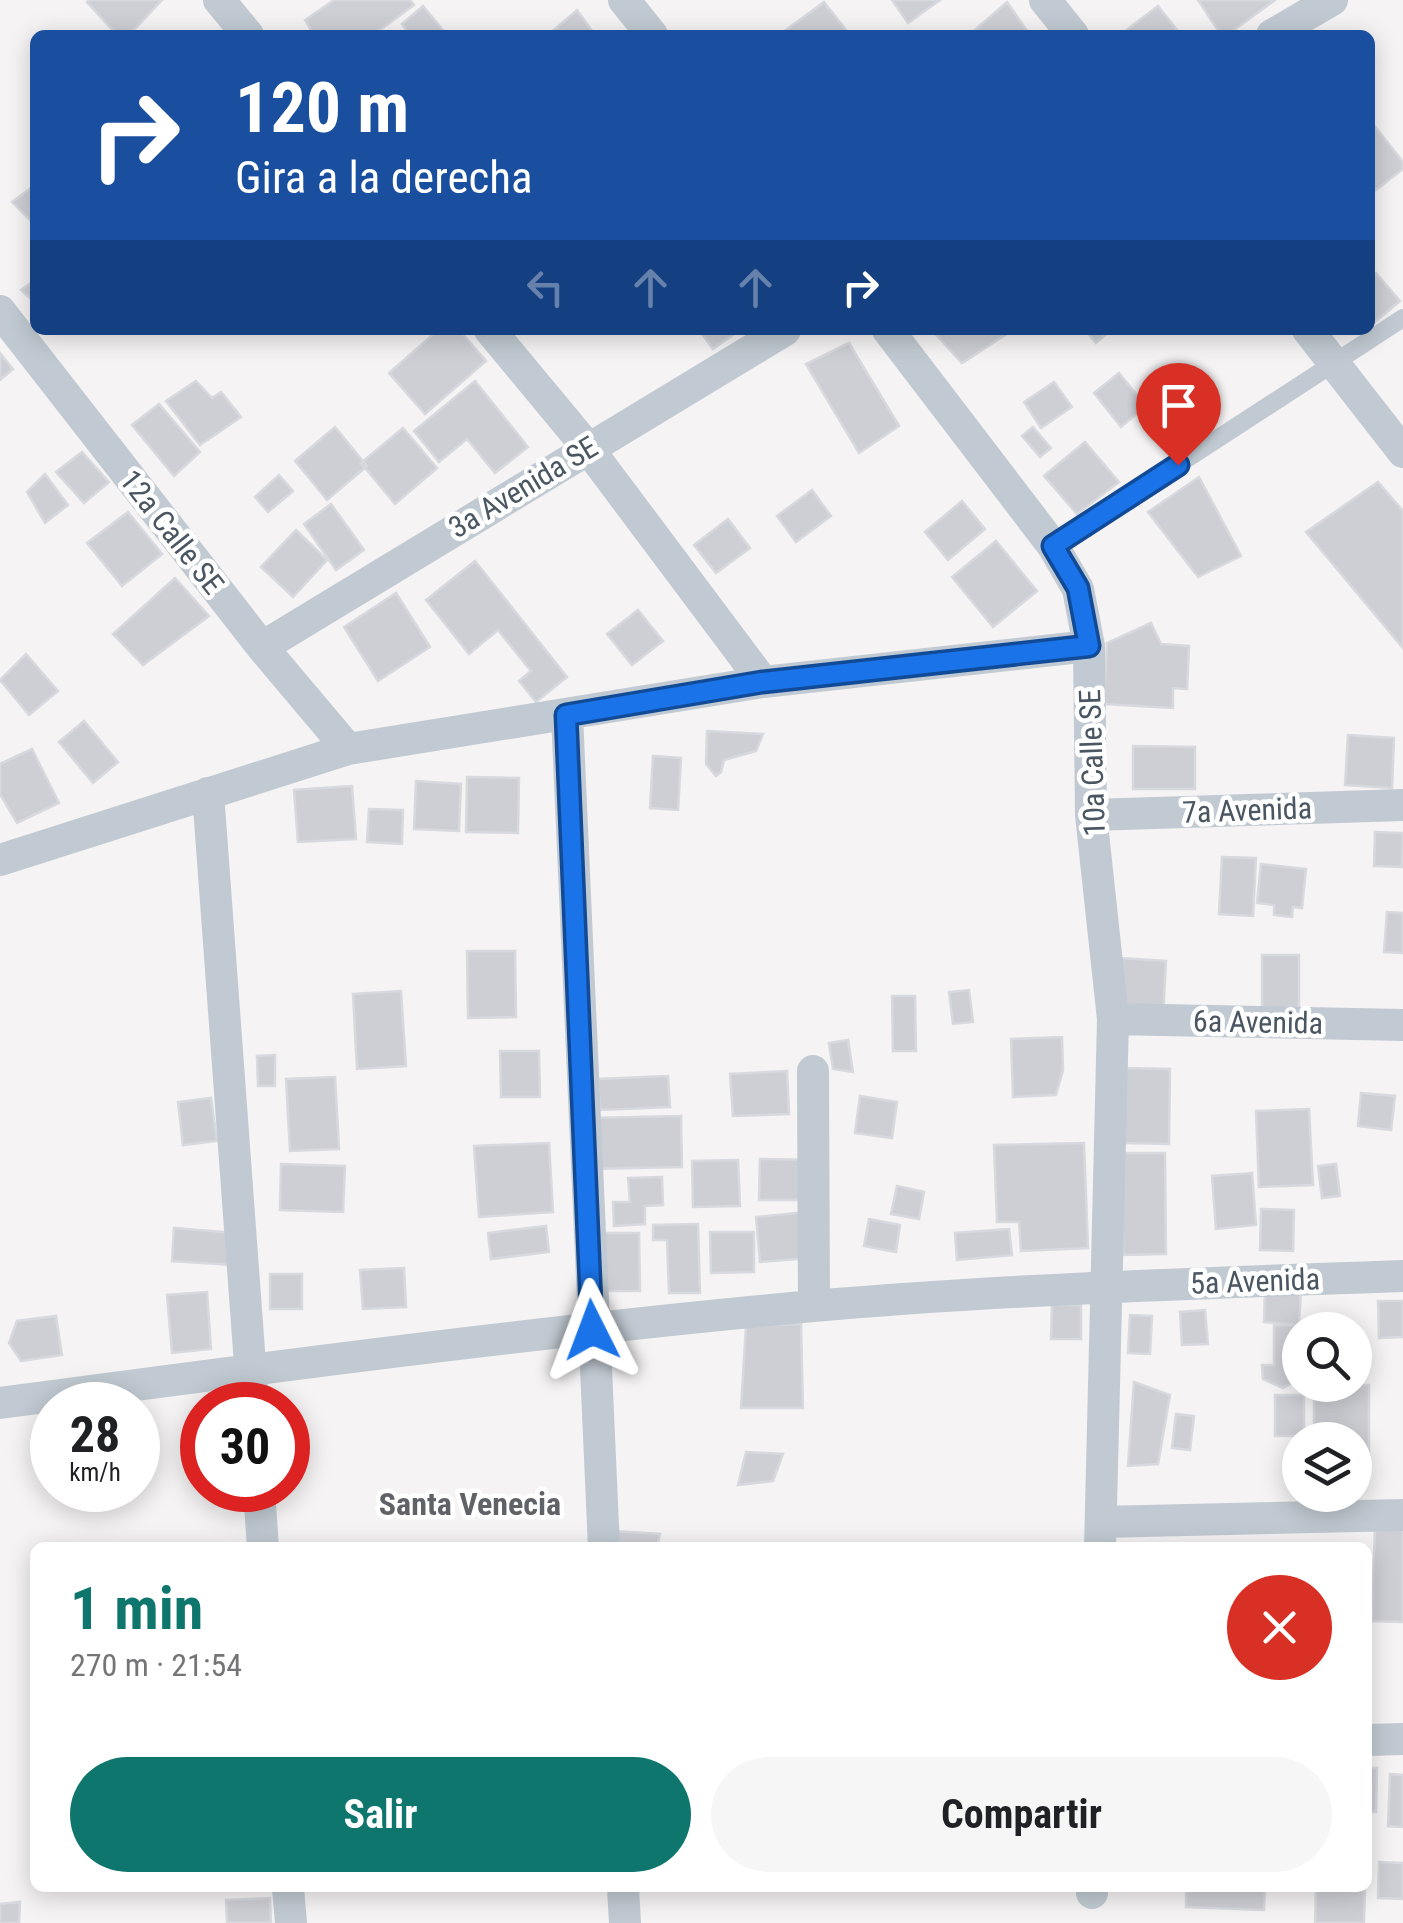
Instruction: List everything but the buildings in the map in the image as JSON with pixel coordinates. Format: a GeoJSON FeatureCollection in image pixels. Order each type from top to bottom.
{"type":"FeatureCollection","features":[{"type":"Feature","properties":{"kind":"street"},"geometry":{"type":"LineString","coordinates":[[219,0],[244,30]]}},
{"type":"Feature","properties":{"kind":"street"},"geometry":{"type":"LineString","coordinates":[[624,0],[648,30]]}},
{"type":"Feature","properties":{"kind":"street"},"geometry":{"type":"LineString","coordinates":[[1045,0],[1069,30]]}},
{"type":"Feature","properties":{"kind":"street"},"geometry":{"type":"LineString","coordinates":[[1281,30],[1332,0]]}},
{"type":"Feature","properties":{"kind":"street","name":"12a Calle SE"},"geometry":{"type":"LineString","coordinates":[[0,312],[262,647],[348,749]]}},
{"type":"Feature","properties":{"kind":"street"},"geometry":{"type":"LineString","coordinates":[[494,335],[587,448],[762,682]]}},
{"type":"Feature","properties":{"kind":"street","name":"3a Avenida SE"},"geometry":{"type":"LineString","coordinates":[[262,647],[777,335]]}},
{"type":"Feature","properties":{"kind":"street","name":"10a Calle SE"},"geometry":{"type":"LineString","coordinates":[[892,335],[1053,546],[1078,588],[1089,646],[1092,815],[1113,1020],[1101,1535]]}},
{"type":"Feature","properties":{"kind":"street"},"geometry":{"type":"LineString","coordinates":[[1312,335],[1403,452]]}},
{"type":"Feature","properties":{"kind":"street"},"geometry":{"type":"LineString","coordinates":[[0,860],[348,749],[762,682],[1089,646]]}},
{"type":"Feature","properties":{"kind":"street"},"geometry":{"type":"LineString","coordinates":[[566,715],[604,1542]]}},
{"type":"Feature","properties":{"kind":"street"},"geometry":{"type":"LineString","coordinates":[[208,794],[251,1382]]}},
{"type":"Feature","properties":{"kind":"street","name":"7a Avenida"},"geometry":{"type":"LineString","coordinates":[[1092,815],[1403,806]]}},
{"type":"Feature","properties":{"kind":"street","name":"6a Avenida"},"geometry":{"type":"LineString","coordinates":[[1113,1020],[1403,1026]]}},
{"type":"Feature","properties":{"kind":"street"},"geometry":{"type":"LineString","coordinates":[[814,1071],[814,1306]]}},
{"type":"Feature","properties":{"kind":"street","name":"5a Avenida"},"geometry":{"type":"LineString","coordinates":[[0,1403],[250,1369],[814,1306],[1107,1287],[1403,1276]]}},
{"type":"Feature","properties":{"kind":"street"},"geometry":{"type":"LineString","coordinates":[[261,1512],[263,1542]]}},
{"type":"Feature","properties":{"kind":"street"},"geometry":{"type":"LineString","coordinates":[[1101,1535],[1403,1515]]}},
{"type":"Feature","properties":{"kind":"street"},"geometry":{"type":"LineString","coordinates":[[1372,1740],[1403,1739]]}},
{"type":"Feature","properties":{"kind":"street"},"geometry":{"type":"LineString","coordinates":[[288,1892],[291,1923]]}},
{"type":"Feature","properties":{"kind":"street"},"geometry":{"type":"LineString","coordinates":[[622,1892],[624,1923]]}},
{"type":"Feature","properties":{"kind":"lane"},"geometry":{"type":"LineString","coordinates":[[1053,546],[1403,318]]}},
{"type":"Feature","properties":{"kind":"district","name":"Santa Venecia"},"geometry":{"type":"Point","coordinates":[470,1504]}},
{"type":"Feature","properties":{"kind":"route"},"geometry":{"type":"LineString","coordinates":[[592,1330],[566,715],[762,682],[1089,646],[1078,588],[1053,546],[1178,465]]}}]}
